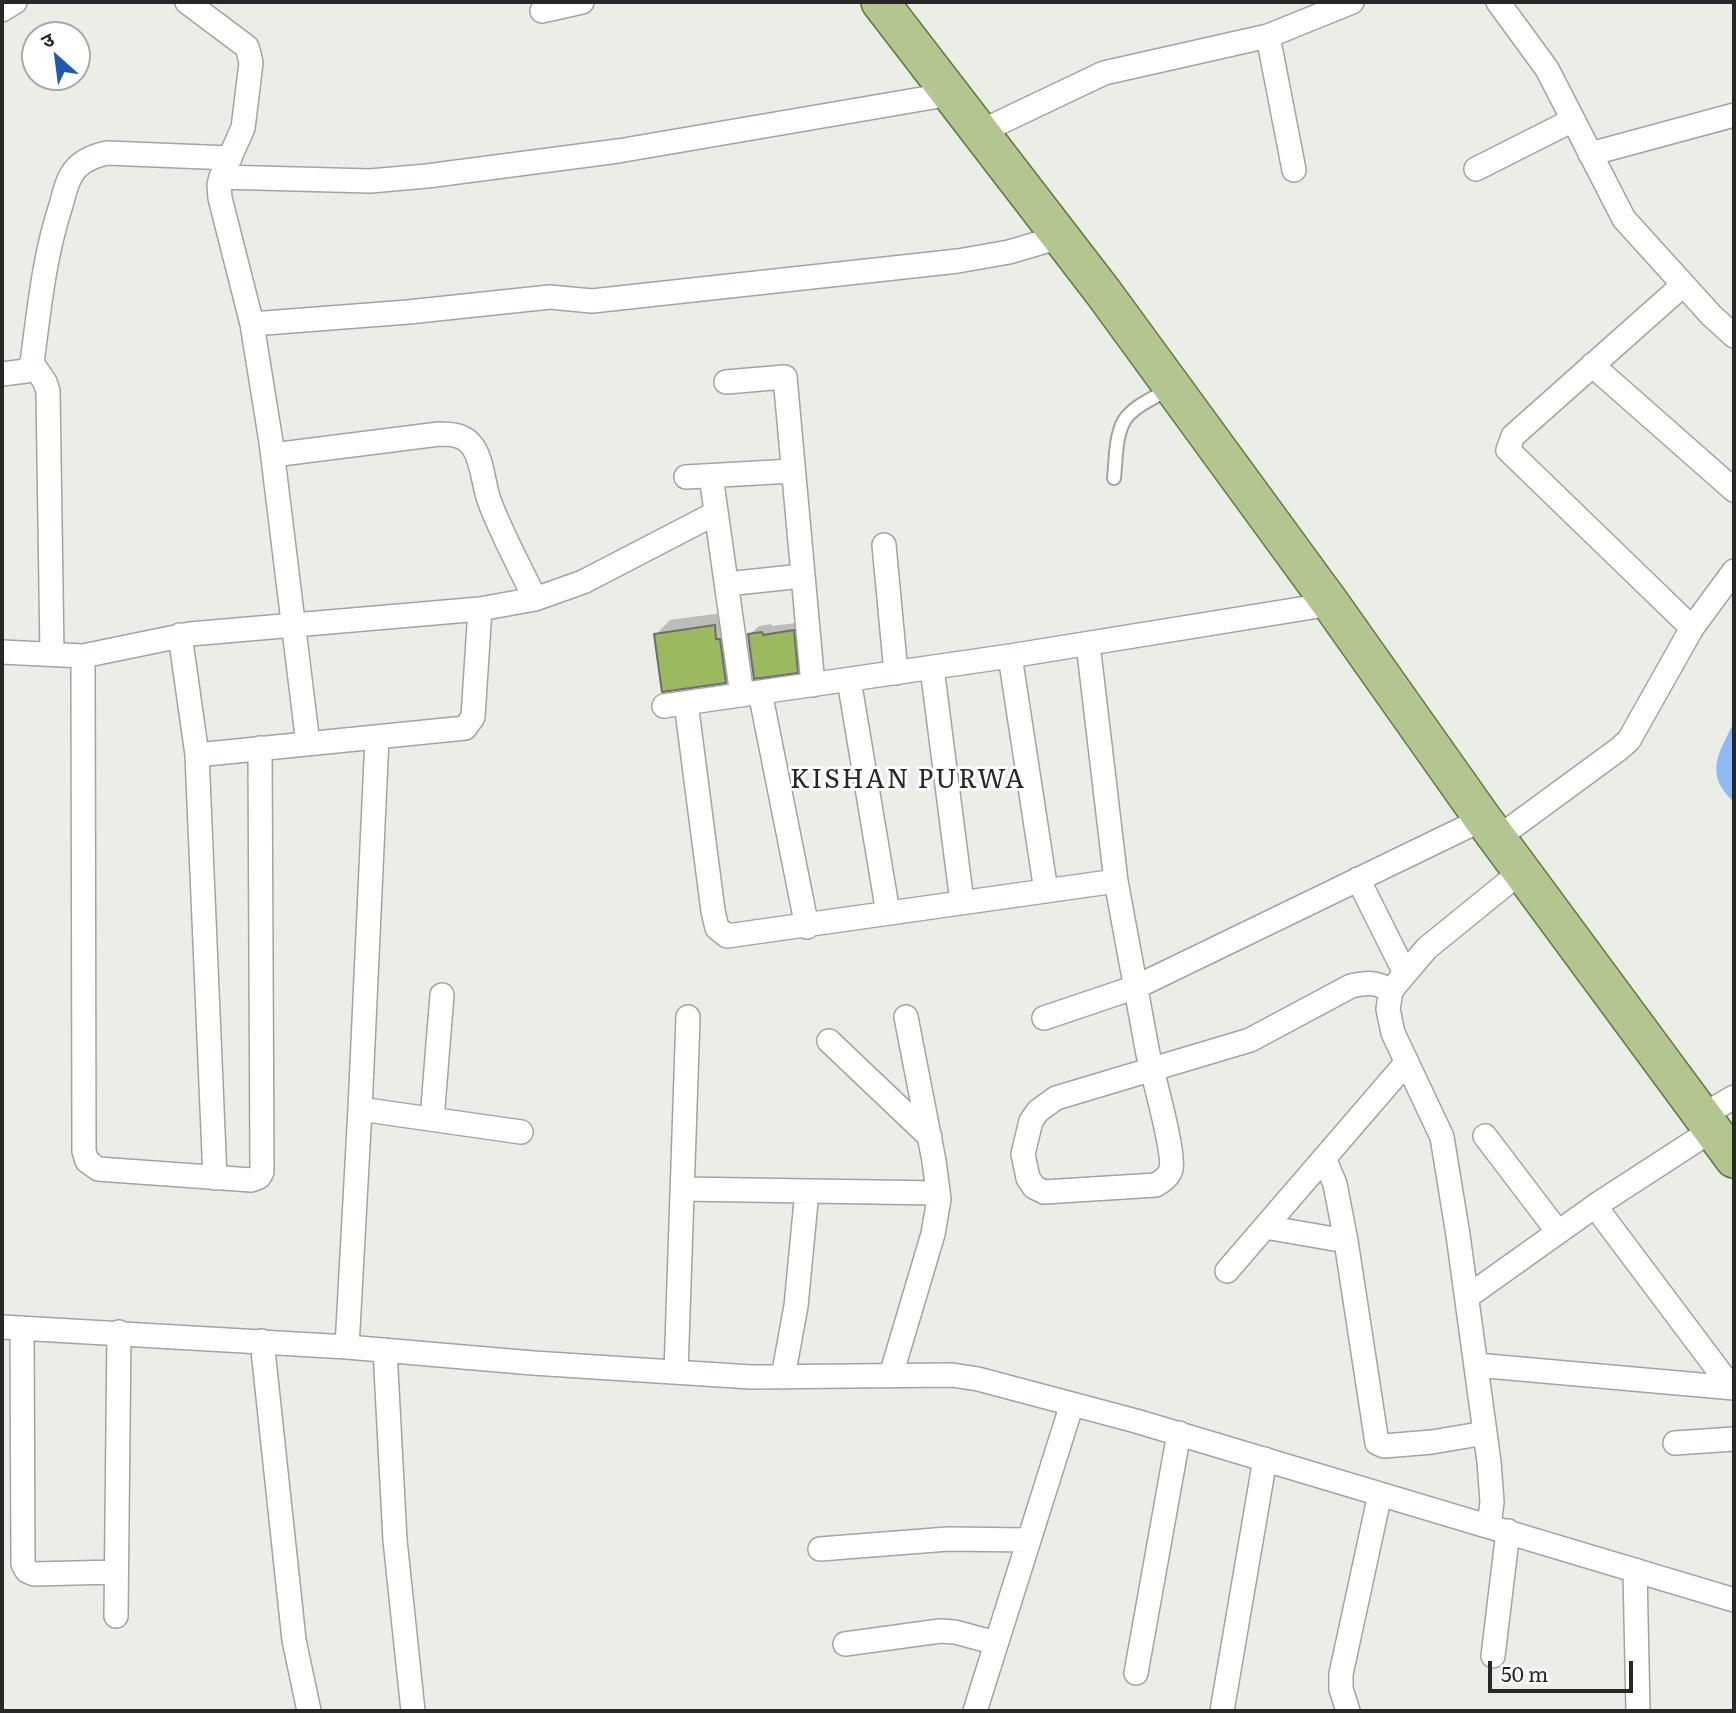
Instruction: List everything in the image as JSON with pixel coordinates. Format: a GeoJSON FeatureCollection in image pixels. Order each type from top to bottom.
{"type":"FeatureCollection","features":[{"type":"Feature","properties":{"kind":"main road"},"geometry":{"type":"LineString","coordinates":[[880,2],[1172,387],[1734,1159]]}},
{"type":"Feature","properties":{"kind":"street"},"geometry":{"type":"LineString","coordinates":[[2,10],[15,2]]}},
{"type":"Feature","properties":{"kind":"street"},"geometry":{"type":"LineString","coordinates":[[187,2],[247,47],[250,54],[247,113],[219,185],[220,198],[252,324],[273,455],[307,744]]}},
{"type":"Feature","properties":{"kind":"street"},"geometry":{"type":"LineString","coordinates":[[542,11],[582,2]]}},
{"type":"Feature","properties":{"kind":"street"},"geometry":{"type":"LineString","coordinates":[[980,132],[1104,73],[1268,36],[1352,2]]}},
{"type":"Feature","properties":{"kind":"street"},"geometry":{"type":"LineString","coordinates":[[1498,2],[1547,69],[1624,219],[1711,315],[1734,336]]}},
{"type":"Feature","properties":{"kind":"street"},"geometry":{"type":"LineString","coordinates":[[1268,36],[1294,170]]}},
{"type":"Feature","properties":{"kind":"street"},"geometry":{"type":"LineString","coordinates":[[2,374],[26,371],[32,363],[45,264],[71,175],[91,157],[107,152],[225,168],[370,181],[427,176],[618,150],[951,94]]}},
{"type":"Feature","properties":{"kind":"street"},"geometry":{"type":"LineString","coordinates":[[1590,154],[1734,115]]}},
{"type":"Feature","properties":{"kind":"street"},"geometry":{"type":"LineString","coordinates":[[1476,169],[1573,120]]}},
{"type":"Feature","properties":{"kind":"street"},"geometry":{"type":"LineString","coordinates":[[252,324],[408,312],[550,297],[592,301],[958,261],[1009,252],[1060,237]]}},
{"type":"Feature","properties":{"kind":"street"},"geometry":{"type":"LineString","coordinates":[[1683,285],[1513,436],[1508,450],[1692,628]]}},
{"type":"Feature","properties":{"kind":"street"},"geometry":{"type":"LineString","coordinates":[[32,363],[48,391],[52,654]]}},
{"type":"Feature","properties":{"kind":"street"},"geometry":{"type":"LineString","coordinates":[[1592,365],[1734,489]]}},
{"type":"Feature","properties":{"kind":"street"},"geometry":{"type":"LineString","coordinates":[[726,382],[785,377],[813,685]]}},
{"type":"Feature","properties":{"kind":"street"},"geometry":{"type":"LineString","coordinates":[[273,455],[439,434],[454,434],[464,438],[478,458],[491,506],[535,599]]}},
{"type":"Feature","properties":{"kind":"street"},"geometry":{"type":"LineString","coordinates":[[685,477],[792,471]]}},
{"type":"Feature","properties":{"kind":"street"},"geometry":{"type":"LineString","coordinates":[[711,476],[727,584],[807,926]]}},
{"type":"Feature","properties":{"kind":"street"},"geometry":{"type":"LineString","coordinates":[[2,652],[83,656],[180,635],[480,609],[535,599],[583,582],[716,513]]}},
{"type":"Feature","properties":{"kind":"street"},"geometry":{"type":"LineString","coordinates":[[884,545],[897,673]]}},
{"type":"Feature","properties":{"kind":"street"},"geometry":{"type":"LineString","coordinates":[[1044,1018],[1136,987],[1358,879],[1491,828],[1619,750],[1629,740],[1692,628],[1734,571]]}},
{"type":"Feature","properties":{"kind":"street"},"geometry":{"type":"LineString","coordinates":[[727,584],[802,576]]}},
{"type":"Feature","properties":{"kind":"street"},"geometry":{"type":"LineString","coordinates":[[1116,881],[727,936],[717,928],[713,911],[675,704],[932,668],[1331,604]]}},
{"type":"Feature","properties":{"kind":"street"},"geometry":{"type":"LineString","coordinates":[[197,755],[458,730],[470,723],[473,717],[480,609]]}},
{"type":"Feature","properties":{"kind":"street"},"geometry":{"type":"LineString","coordinates":[[180,635],[197,755],[215,1178]]}},
{"type":"Feature","properties":{"kind":"street"},"geometry":{"type":"LineString","coordinates":[[1088,644],[1116,881],[1136,987],[1152,1069],[1172,1168],[1167,1177],[1156,1185],[1044,1192],[1034,1187],[1028,1178],[1023,1154],[1031,1121],[1038,1111],[1056,1098],[1152,1069],[1250,1040],[1351,986],[1370,982],[1398,983]]}},
{"type":"Feature","properties":{"kind":"street"},"geometry":{"type":"LineString","coordinates":[[83,656],[83,1151],[87,1161],[98,1169],[251,1180],[259,1177],[262,1172],[260,748]]}},
{"type":"Feature","properties":{"kind":"street"},"geometry":{"type":"LineString","coordinates":[[1010,656],[1046,891]]}},
{"type":"Feature","properties":{"kind":"street"},"geometry":{"type":"LineString","coordinates":[[932,668],[962,902]]}},
{"type":"Feature","properties":{"kind":"street"},"geometry":{"type":"LineString","coordinates":[[849,680],[888,914]]}},
{"type":"Feature","properties":{"kind":"street"},"geometry":{"type":"LineString","coordinates":[[347,1347],[377,738]]}},
{"type":"Feature","properties":{"kind":"street"},"geometry":{"type":"LineString","coordinates":[[1493,1656],[1499,1528],[1492,1502],[1467,1297],[1442,1137],[1393,1033],[1388,1009],[1398,983],[1427,948],[1523,870]]}},
{"type":"Feature","properties":{"kind":"street"},"geometry":{"type":"LineString","coordinates":[[1358,879],[1398,983]]}},
{"type":"Feature","properties":{"kind":"street"},"geometry":{"type":"LineString","coordinates":[[432,1119],[442,995]]}},
{"type":"Feature","properties":{"kind":"street"},"geometry":{"type":"LineString","coordinates":[[676,1372],[688,1017]]}},
{"type":"Feature","properties":{"kind":"street"},"geometry":{"type":"LineString","coordinates":[[891,1374],[933,1234],[938,1193],[906,1017]]}},
{"type":"Feature","properties":{"kind":"street"},"geometry":{"type":"LineString","coordinates":[[829,1041],[929,1137]]}},
{"type":"Feature","properties":{"kind":"street"},"geometry":{"type":"LineString","coordinates":[[1227,1271],[1407,1062]]}},
{"type":"Feature","properties":{"kind":"street"},"geometry":{"type":"LineString","coordinates":[[1467,1297],[1707,1123],[1734,1097]]}},
{"type":"Feature","properties":{"kind":"street"},"geometry":{"type":"LineString","coordinates":[[360,1109],[521,1132]]}},
{"type":"Feature","properties":{"kind":"street"},"geometry":{"type":"LineString","coordinates":[[1485,1136],[1558,1232]]}},
{"type":"Feature","properties":{"kind":"street"},"geometry":{"type":"LineString","coordinates":[[1324,1158],[1335,1184],[1346,1241],[1377,1443],[1384,1446],[1432,1442],[1485,1433]]}},
{"type":"Feature","properties":{"kind":"street"},"geometry":{"type":"LineString","coordinates":[[682,1189],[938,1193]]}},
{"type":"Feature","properties":{"kind":"street"},"geometry":{"type":"LineString","coordinates":[[783,1377],[796,1306],[807,1191]]}},
{"type":"Feature","properties":{"kind":"street"},"geometry":{"type":"LineString","coordinates":[[1595,1206],[1733,1388]]}},
{"type":"Feature","properties":{"kind":"street"},"geometry":{"type":"LineString","coordinates":[[1265,1227],[1346,1241]]}},
{"type":"Feature","properties":{"kind":"street"},"geometry":{"type":"LineString","coordinates":[[116,1572],[34,1574],[27,1571],[23,1564],[12,1393],[12,1327],[262,1341],[751,1377],[891,1374],[952,1375],[978,1379],[1179,1433],[1734,1600]]}},
{"type":"Feature","properties":{"kind":"street"},"geometry":{"type":"LineString","coordinates":[[116,1616],[119,1332]]}},
{"type":"Feature","properties":{"kind":"street"},"geometry":{"type":"LineString","coordinates":[[262,1341],[294,1640],[309,1711]]}},
{"type":"Feature","properties":{"kind":"street"},"geometry":{"type":"LineString","coordinates":[[385,1350],[394,1540],[413,1711]]}},
{"type":"Feature","properties":{"kind":"street"},"geometry":{"type":"LineString","coordinates":[[1476,1365],[1733,1388]]}},
{"type":"Feature","properties":{"kind":"street"},"geometry":{"type":"LineString","coordinates":[[975,1711],[1072,1404]]}},
{"type":"Feature","properties":{"kind":"street"},"geometry":{"type":"LineString","coordinates":[[1136,1673],[1179,1433]]}},
{"type":"Feature","properties":{"kind":"street"},"geometry":{"type":"LineString","coordinates":[[1675,1443],[1734,1439]]}},
{"type":"Feature","properties":{"kind":"street"},"geometry":{"type":"LineString","coordinates":[[1222,1711],[1265,1459]]}},
{"type":"Feature","properties":{"kind":"street"},"geometry":{"type":"LineString","coordinates":[[1348,1711],[1341,1689],[1341,1674],[1380,1494]]}},
{"type":"Feature","properties":{"kind":"street"},"geometry":{"type":"LineString","coordinates":[[820,1549],[948,1539],[1029,1540]]}},
{"type":"Feature","properties":{"kind":"street"},"geometry":{"type":"LineString","coordinates":[[1635,1570],[1638,1711]]}},
{"type":"Feature","properties":{"kind":"street"},"geometry":{"type":"LineString","coordinates":[[845,1644],[940,1631],[955,1632],[996,1643]]}},
{"type":"Feature","properties":{"kind":"lane"},"geometry":{"type":"LineString","coordinates":[[1114,478],[1119,435],[1124,421],[1134,411],[1172,387]]}},
{"type":"Feature","properties":{"kind":"water"},"geometry":{"type":"Polygon","coordinates":[[[1734,722],[1734,802],[1724,792],[1716,773],[1719,754],[1734,722]]]}},
{"type":"Feature","properties":{"kind":"building"},"geometry":{"type":"Polygon","coordinates":[[[715,625],[716,639],[720,639],[726,683],[662,692],[654,634],[715,625]]]}},
{"type":"Feature","properties":{"kind":"building"},"geometry":{"type":"Polygon","coordinates":[[[794,630],[798,673],[754,679],[748,634],[762,632],[763,635],[794,630]]]}},
{"type":"Feature","properties":{"kind":"district","name":"KISHAN PURWA"},"geometry":{"type":"Point","coordinates":[908,780]}}]}
